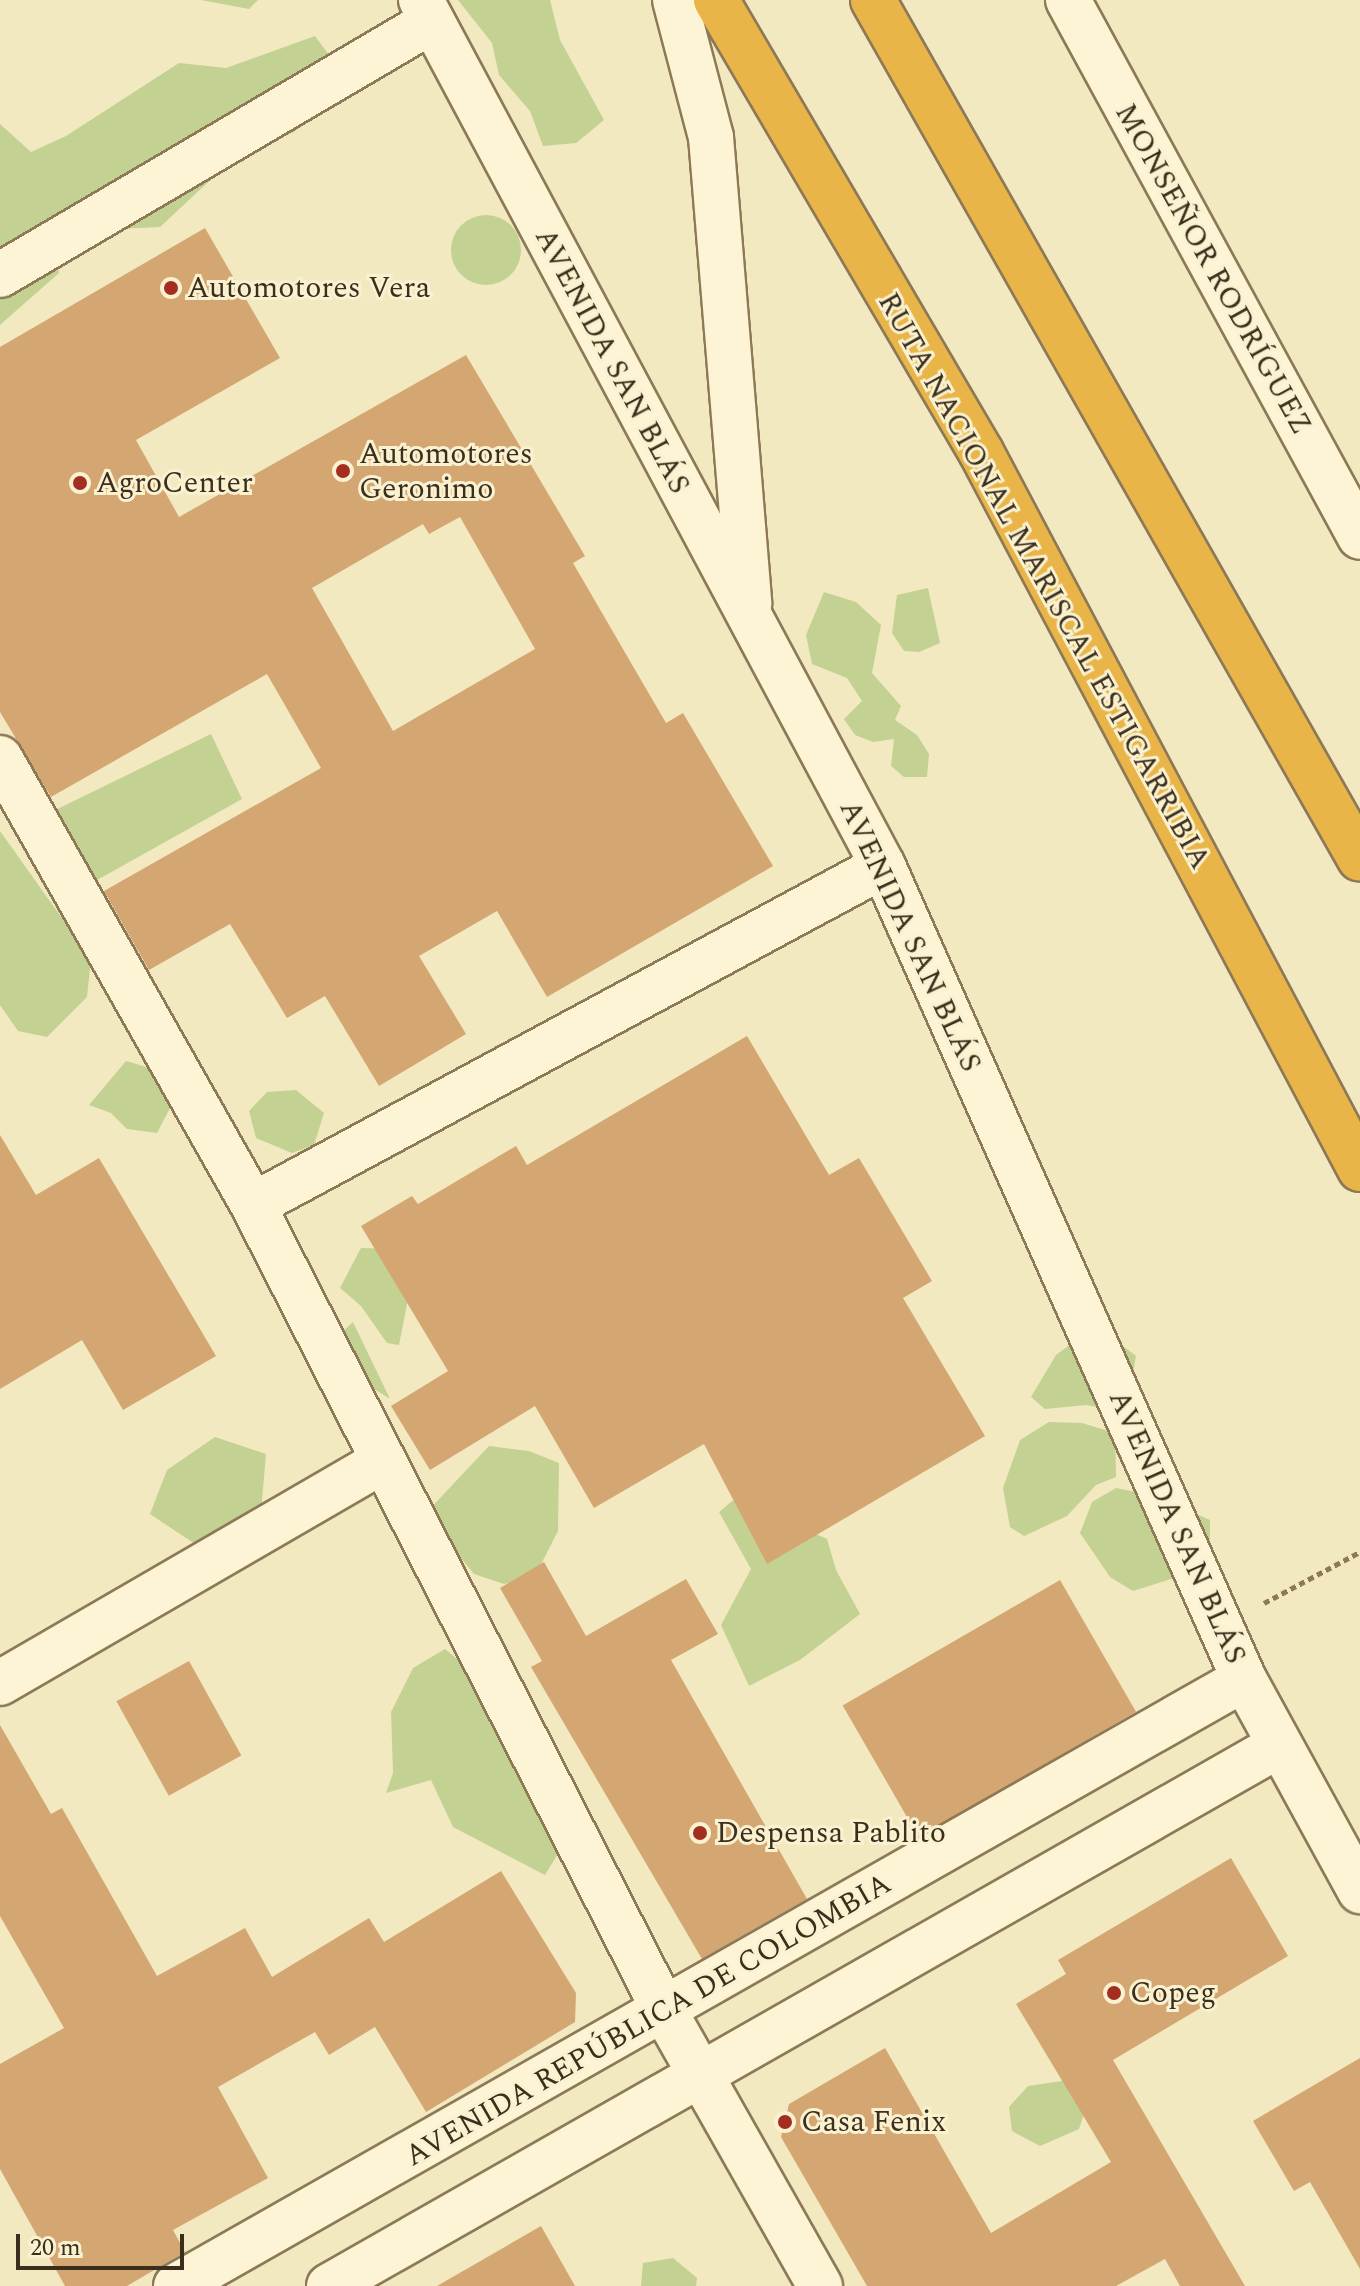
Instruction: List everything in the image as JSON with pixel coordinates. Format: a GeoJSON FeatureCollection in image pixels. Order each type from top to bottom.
{"type":"FeatureCollection","features":[{"type":"Feature","properties":{"kind":"highway","name":"RUTA NACIONAL MARISCAL ESTIGARRIBIA"},"geometry":{"type":"LineString","coordinates":[[716,0],[981,452],[1360,1169]]}},
{"type":"Feature","properties":{"kind":"highway"},"geometry":{"type":"LineString","coordinates":[[873,0],[1360,859]]}},
{"type":"Feature","properties":{"kind":"street"},"geometry":{"type":"LineString","coordinates":[[675,0],[711,137],[734,466],[752,628]]}},
{"type":"Feature","properties":{"kind":"street","name":"MONSEÑOR RODRÍGUEZ"},"geometry":{"type":"LineString","coordinates":[[1068,0],[1360,537]]}},
{"type":"Feature","properties":{"kind":"street"},"geometry":{"type":"LineString","coordinates":[[0,275],[427,10]]}},
{"type":"Feature","properties":{"kind":"street","name":"AVENIDA SAN BLÁS"},"geometry":{"type":"LineString","coordinates":[[427,10],[752,628],[883,866],[1244,1679],[1360,1891]]}},
{"type":"Feature","properties":{"kind":"street"},"geometry":{"type":"LineString","coordinates":[[0,758],[253,1205],[665,2012],[820,2286]]}},
{"type":"Feature","properties":{"kind":"street"},"geometry":{"type":"LineString","coordinates":[[253,1205],[883,866]]}},
{"type":"Feature","properties":{"kind":"street"},"geometry":{"type":"LineString","coordinates":[[0,1683],[382,1462]]}},
{"type":"Feature","properties":{"kind":"street","name":"AVENIDA REPÚBLICA DE COLOMBIA"},"geometry":{"type":"LineString","coordinates":[[176,2286],[665,2012],[1244,1679]]}},
{"type":"Feature","properties":{"kind":"street"},"geometry":{"type":"LineString","coordinates":[[329,2286],[1278,1746]]}},
{"type":"Feature","properties":{"kind":"path"},"geometry":{"type":"LineString","coordinates":[[1281,1592],[1360,1552]]}},
{"type":"Feature","properties":{"kind":"green space"},"geometry":{"type":"Polygon","coordinates":[[[201,0],[258,0],[249,9],[201,0]]]}},
{"type":"Feature","properties":{"kind":"green space"},"geometry":{"type":"Polygon","coordinates":[[[458,0],[550,0],[560,40],[604,120],[576,143],[543,146],[530,111],[499,75],[492,43],[458,0]]]}},
{"type":"Feature","properties":{"kind":"green space"},"geometry":{"type":"Polygon","coordinates":[[[315,36],[335,63],[320,109],[294,132],[234,158],[160,227],[51,232],[59,273],[0,325],[0,124],[31,152],[66,136],[179,63],[226,68],[315,36]]]}},
{"type":"Feature","properties":{"kind":"green space"},"geometry":{"type":"Polygon","coordinates":[[[486,215],[511,225],[521,250],[511,275],[486,285],[461,275],[451,250],[461,225],[486,215]]]}},
{"type":"Feature","properties":{"kind":"green space"},"geometry":{"type":"Polygon","coordinates":[[[928,588],[940,643],[919,652],[904,651],[892,633],[897,595],[928,588]]]}},
{"type":"Feature","properties":{"kind":"green space"},"geometry":{"type":"Polygon","coordinates":[[[824,592],[856,602],[881,625],[872,673],[901,706],[895,720],[917,735],[929,754],[927,777],[904,777],[891,766],[894,739],[873,742],[855,735],[844,719],[862,701],[847,678],[812,664],[806,635],[824,592]]]}},
{"type":"Feature","properties":{"kind":"green space"},"geometry":{"type":"Polygon","coordinates":[[[211,734],[242,799],[81,889],[39,818],[211,734]]]}},
{"type":"Feature","properties":{"kind":"green space"},"geometry":{"type":"Polygon","coordinates":[[[0,831],[91,959],[87,997],[47,1037],[18,1031],[0,1005],[0,831]]]}},
{"type":"Feature","properties":{"kind":"green space"},"geometry":{"type":"Polygon","coordinates":[[[126,1061],[153,1069],[171,1106],[157,1133],[127,1129],[111,1113],[89,1105],[126,1061]]]}},
{"type":"Feature","properties":{"kind":"green space"},"geometry":{"type":"Polygon","coordinates":[[[296,1090],[324,1113],[314,1145],[292,1153],[256,1138],[249,1111],[267,1092],[296,1090]]]}},
{"type":"Feature","properties":{"kind":"green space"},"geometry":{"type":"Polygon","coordinates":[[[361,1248],[394,1249],[408,1299],[399,1345],[387,1343],[361,1306],[340,1288],[361,1248]]]}},
{"type":"Feature","properties":{"kind":"green space"},"geometry":{"type":"Polygon","coordinates":[[[353,1322],[390,1399],[319,1354],[353,1322]]]}},
{"type":"Feature","properties":{"kind":"green space"},"geometry":{"type":"Polygon","coordinates":[[[1096,1325],[1136,1356],[1131,1385],[1111,1410],[1086,1405],[1045,1409],[1031,1397],[1056,1355],[1096,1325]]]}},
{"type":"Feature","properties":{"kind":"green space"},"geometry":{"type":"Polygon","coordinates":[[[1049,1422],[1082,1423],[1115,1433],[1116,1477],[1096,1485],[1067,1516],[1024,1536],[1010,1527],[1003,1488],[1020,1440],[1049,1422]]]}},
{"type":"Feature","properties":{"kind":"green space"},"geometry":{"type":"Polygon","coordinates":[[[215,1437],[266,1454],[259,1534],[226,1551],[192,1542],[150,1514],[167,1470],[215,1437]]]}},
{"type":"Feature","properties":{"kind":"green space"},"geometry":{"type":"Polygon","coordinates":[[[489,1446],[529,1451],[559,1463],[558,1531],[535,1576],[504,1584],[474,1574],[425,1514],[489,1446]]]}},
{"type":"Feature","properties":{"kind":"green space"},"geometry":{"type":"Polygon","coordinates":[[[1116,1488],[1151,1495],[1210,1520],[1210,1552],[1193,1572],[1133,1591],[1110,1577],[1080,1533],[1092,1502],[1116,1488]]]}},
{"type":"Feature","properties":{"kind":"green space"},"geometry":{"type":"Polygon","coordinates":[[[737,1497],[827,1539],[836,1570],[860,1614],[800,1660],[749,1686],[721,1625],[751,1569],[719,1512],[737,1497]]]}},
{"type":"Feature","properties":{"kind":"green space"},"geometry":{"type":"Polygon","coordinates":[[[445,1649],[473,1672],[570,1834],[545,1875],[453,1827],[431,1780],[386,1793],[393,1773],[391,1712],[413,1668],[445,1649]]]}},
{"type":"Feature","properties":{"kind":"green space"},"geometry":{"type":"Polygon","coordinates":[[[1069,2080],[1092,2091],[1079,2129],[1040,2146],[1012,2131],[1009,2107],[1028,2086],[1069,2080]]]}},
{"type":"Feature","properties":{"kind":"green space"},"geometry":{"type":"Polygon","coordinates":[[[673,2258],[697,2278],[696,2286],[641,2286],[643,2263],[673,2258]]]}},
{"type":"Feature","properties":{"kind":"building"},"geometry":{"type":"Polygon","coordinates":[[[205,228],[280,358],[136,440],[179,517],[466,355],[585,556],[573,563],[666,723],[683,713],[773,866],[547,997],[497,911],[419,956],[466,1034],[379,1086],[325,996],[287,1018],[230,924],[149,970],[104,891],[321,768],[267,674],[51,797],[0,712],[0,347],[205,228]],[[460,517],[429,534],[423,524],[312,588],[393,731],[535,649],[460,517]]]}},
{"type":"Feature","properties":{"kind":"building"},"geometry":{"type":"Polygon","coordinates":[[[747,1036],[829,1175],[859,1158],[932,1281],[903,1298],[985,1436],[767,1564],[704,1444],[594,1508],[535,1406],[430,1470],[391,1406],[448,1371],[361,1226],[412,1196],[418,1204],[516,1146],[527,1165],[747,1036]]]}},
{"type":"Feature","properties":{"kind":"building"},"geometry":{"type":"Polygon","coordinates":[[[0,1135],[36,1195],[99,1158],[216,1356],[123,1410],[82,1340],[0,1389],[0,1135]]]}},
{"type":"Feature","properties":{"kind":"building"},"geometry":{"type":"Polygon","coordinates":[[[544,1562],[586,1636],[686,1579],[718,1634],[671,1660],[807,1899],[702,1959],[531,1667],[542,1661],[500,1588],[544,1562]]]}},
{"type":"Feature","properties":{"kind":"building"},"geometry":{"type":"Polygon","coordinates":[[[1060,1580],[1136,1712],[919,1837],[843,1706],[1060,1580]]]}},
{"type":"Feature","properties":{"kind":"building"},"geometry":{"type":"Polygon","coordinates":[[[189,1661],[241,1755],[169,1796],[116,1701],[189,1661]]]}},
{"type":"Feature","properties":{"kind":"building"},"geometry":{"type":"Polygon","coordinates":[[[0,1725],[51,1814],[62,1808],[157,1976],[245,1928],[272,1977],[369,1918],[384,1942],[501,1871],[576,1993],[575,2022],[426,2112],[375,2027],[329,2055],[315,2032],[218,2087],[268,2178],[173,2230],[185,2252],[127,2286],[65,2286],[0,2169],[0,2064],[64,2028],[0,1916],[0,1725]]]}},
{"type":"Feature","properties":{"kind":"building"},"geometry":{"type":"Polygon","coordinates":[[[1231,1858],[1288,1956],[1113,2060],[1245,2286],[1180,2286],[1165,2259],[1116,2286],[867,2286],[781,2137],[789,2104],[885,2048],[991,2233],[1111,2162],[1016,2004],[1066,1974],[1058,1960],[1231,1858]]]}},
{"type":"Feature","properties":{"kind":"building"},"geometry":{"type":"Polygon","coordinates":[[[1360,2058],[1360,2269],[1310,2182],[1294,2191],[1253,2121],[1360,2058]]]}},
{"type":"Feature","properties":{"kind":"building"},"geometry":{"type":"Polygon","coordinates":[[[541,2226],[575,2286],[437,2286],[541,2226]]]}},
{"type":"Feature","properties":{"kind":"place","name":"Automotores Vera"},"geometry":{"type":"Point","coordinates":[171,288]}},
{"type":"Feature","properties":{"kind":"place","name":"Automotores Geronimo"},"geometry":{"type":"Point","coordinates":[343,471]}},
{"type":"Feature","properties":{"kind":"place","name":"AgroCenter"},"geometry":{"type":"Point","coordinates":[80,483]}},
{"type":"Feature","properties":{"kind":"place","name":"Despensa Pablito"},"geometry":{"type":"Point","coordinates":[700,1833]}},
{"type":"Feature","properties":{"kind":"place","name":"Copeg"},"geometry":{"type":"Point","coordinates":[1114,1993]}},
{"type":"Feature","properties":{"kind":"place","name":"Casa Fenix"},"geometry":{"type":"Point","coordinates":[785,2122]}}]}
